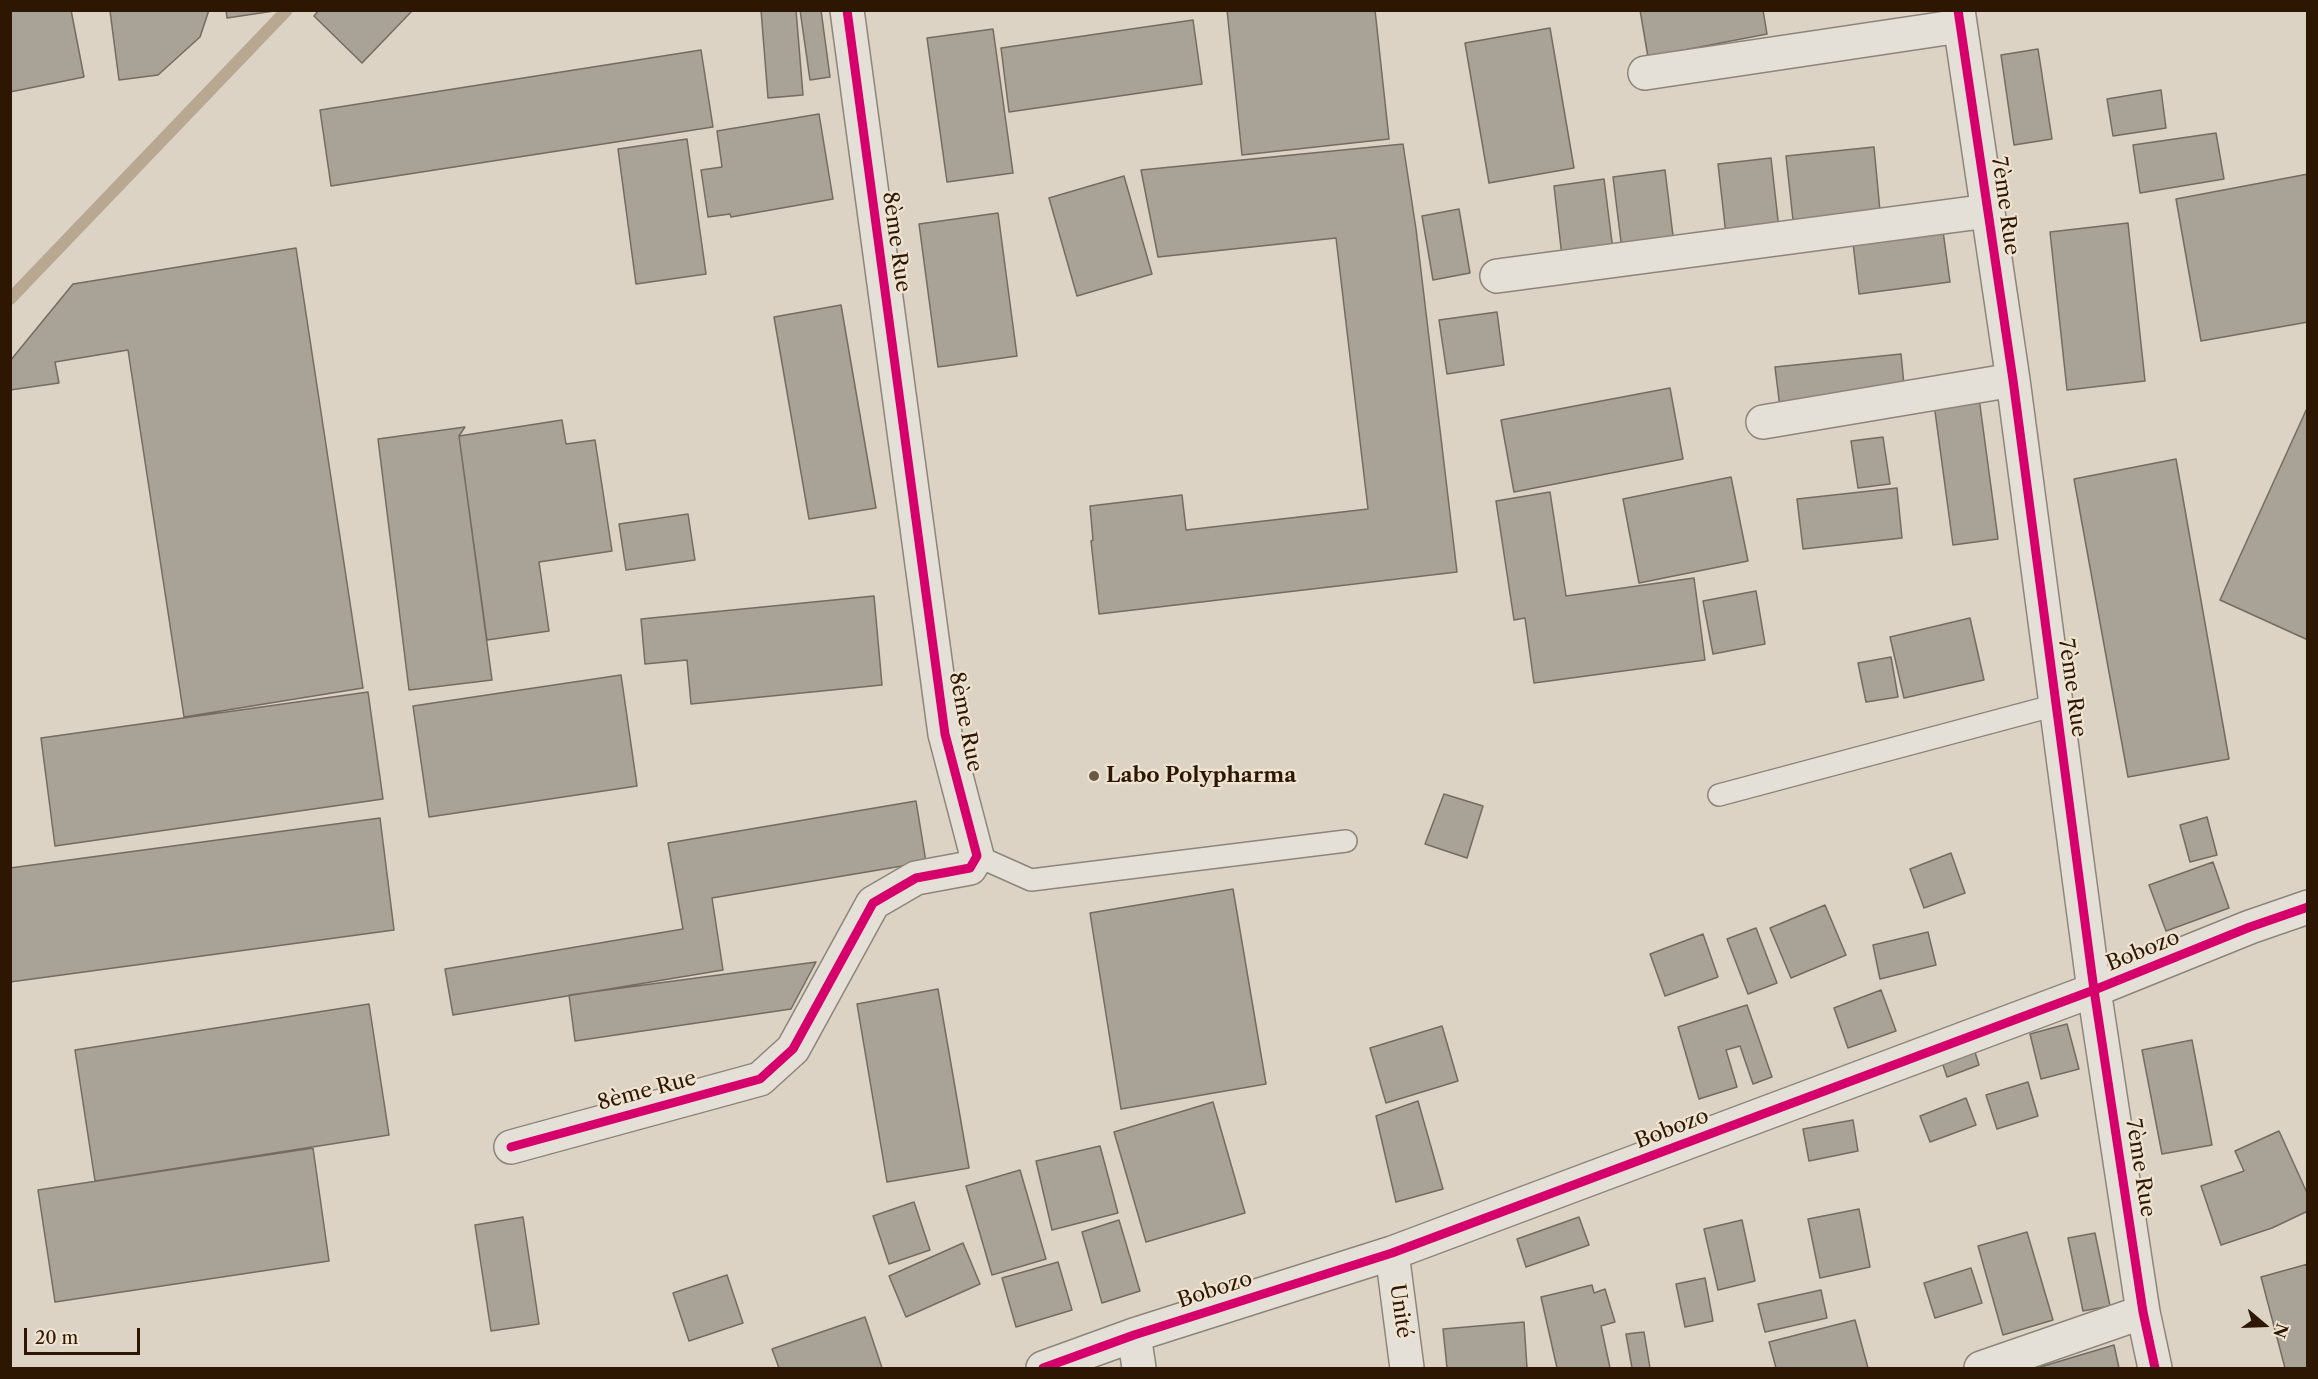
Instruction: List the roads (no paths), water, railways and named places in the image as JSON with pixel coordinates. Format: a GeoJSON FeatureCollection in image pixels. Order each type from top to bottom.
{"type":"FeatureCollection","features":[{"type":"Feature","properties":{"kind":"street","name":"8ème Rue"},"geometry":{"type":"LineString","coordinates":[[511,1148],[760,1079],[793,1049],[873,903],[916,878],[970,868],[977,856],[945,734],[847,10]]}},
{"type":"Feature","properties":{"kind":"street"},"geometry":{"type":"LineString","coordinates":[[1645,73],[1959,18]]}},
{"type":"Feature","properties":{"kind":"street","name":"7ème Rue"},"geometry":{"type":"LineString","coordinates":[[1959,18],[2013,380],[2094,990],[2143,1312],[2155,1368]]}},
{"type":"Feature","properties":{"kind":"street"},"geometry":{"type":"LineString","coordinates":[[1497,276],[1988,211]]}},
{"type":"Feature","properties":{"kind":"street"},"geometry":{"type":"LineString","coordinates":[[1763,422],[2013,380]]}},
{"type":"Feature","properties":{"kind":"street","name":"Bobozo"},"geometry":{"type":"LineString","coordinates":[[1044,1368],[1134,1335],[1392,1253],[2094,990],[2250,927],[2307,907]]}},
{"type":"Feature","properties":{"kind":"street","name":"Unité"},"geometry":{"type":"LineString","coordinates":[[1392,1253],[1407,1368]]}},
{"type":"Feature","properties":{"kind":"street"},"geometry":{"type":"LineString","coordinates":[[1981,1368],[2143,1312]]}},
{"type":"Feature","properties":{"kind":"street"},"geometry":{"type":"LineString","coordinates":[[1134,1335],[1139,1368]]}},
{"type":"Feature","properties":{"kind":"lane"},"geometry":{"type":"LineString","coordinates":[[1719,795],[2056,705]]}},
{"type":"Feature","properties":{"kind":"lane"},"geometry":{"type":"LineString","coordinates":[[977,856],[1031,880],[1346,841]]}},
{"type":"Feature","properties":{"kind":"waterway"},"geometry":{"type":"LineString","coordinates":[[10,299],[287,10]]}},
{"type":"Feature","properties":{"kind":"place","name":"Labo Polypharma"},"geometry":{"type":"Point","coordinates":[1094,776]}}]}
